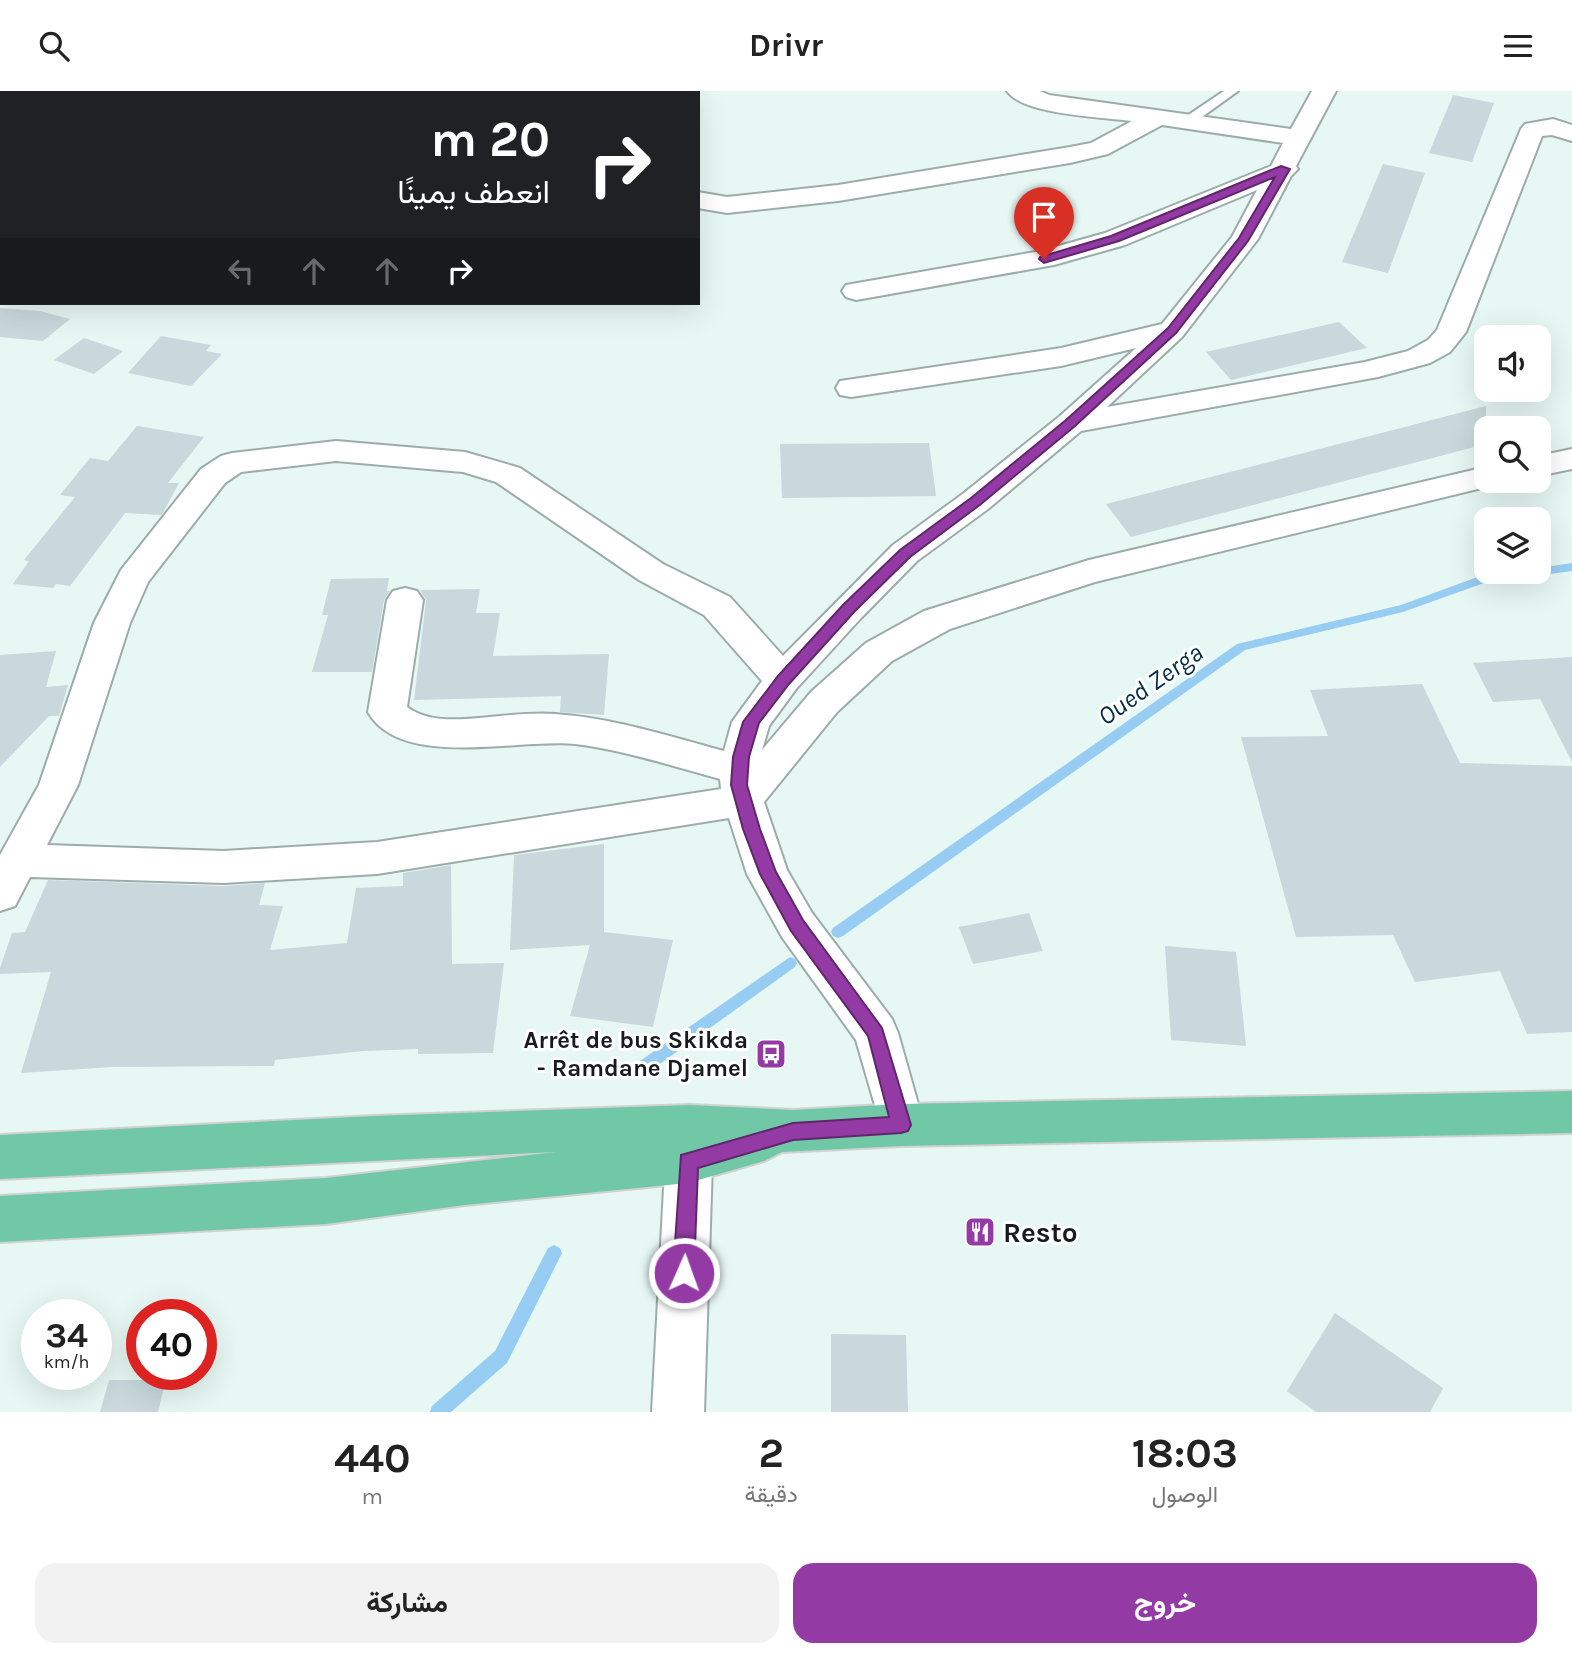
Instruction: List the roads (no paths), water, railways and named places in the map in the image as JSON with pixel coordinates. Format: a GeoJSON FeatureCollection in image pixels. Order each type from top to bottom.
{"type":"FeatureCollection","features":[{"type":"Feature","properties":{"kind":"main road"},"geometry":{"type":"LineString","coordinates":[[0,1219],[326,1201],[465,1183],[689,1144],[793,1131],[901,1125],[1572,1111]]}},
{"type":"Feature","properties":{"kind":"main road"},"geometry":{"type":"LineString","coordinates":[[0,1157],[374,1137],[689,1144]]}},
{"type":"Feature","properties":{"kind":"street"},"geometry":{"type":"LineString","coordinates":[[1019,91],[1044,102],[1301,138]]}},
{"type":"Feature","properties":{"kind":"street"},"geometry":{"type":"LineString","coordinates":[[901,1125],[876,1033],[797,925],[768,874],[741,785],[751,722],[783,680],[848,609],[905,553],[976,501],[1071,423],[1172,331],[1244,239],[1285,169],[1325,91]]}},
{"type":"Feature","properties":{"kind":"street"},"geometry":{"type":"LineString","coordinates":[[700,200],[727,205],[838,193],[1070,155],[1099,149],[1158,117]]}},
{"type":"Feature","properties":{"kind":"street"},"geometry":{"type":"LineString","coordinates":[[1071,423],[1367,371],[1419,357],[1439,346],[1451,331],[1534,129],[1553,127],[1572,133]]}},
{"type":"Feature","properties":{"kind":"street"},"geometry":{"type":"LineString","coordinates":[[856,291],[1044,259],[1115,239],[1285,169]]}},
{"type":"Feature","properties":{"kind":"street"},"geometry":{"type":"LineString","coordinates":[[851,388],[1061,357],[1172,331]]}},
{"type":"Feature","properties":{"kind":"street"},"geometry":{"type":"LineString","coordinates":[[9,877],[58,785],[112,623],[133,578],[212,476],[232,463],[336,451],[465,462],[508,475],[651,572],[691,590],[717,606],[783,680]]}},
{"type":"Feature","properties":{"kind":"street"},"geometry":{"type":"LineString","coordinates":[[1551,463],[1572,459]]}},
{"type":"Feature","properties":{"kind":"street"},"geometry":{"type":"LineString","coordinates":[[9,877],[377,858],[741,785],[824,702],[879,652],[937,620],[1089,572],[1474,480]]}},
{"type":"Feature","properties":{"kind":"street"},"geometry":{"type":"LineString","coordinates":[[405,600],[387,712],[397,723],[427,733],[550,728],[616,734],[741,785]]}},
{"type":"Feature","properties":{"kind":"street"},"geometry":{"type":"LineString","coordinates":[[678,1412],[689,1144]]}},
{"type":"Feature","properties":{"kind":"lane"},"geometry":{"type":"LineString","coordinates":[[1188,121],[1232,91]]}},
{"type":"Feature","properties":{"kind":"waterway","name":"Oued Zerga"},"geometry":{"type":"LineString","coordinates":[[1551,570],[1572,567]]}},
{"type":"Feature","properties":{"kind":"waterway","name":"Oued Zerga"},"geometry":{"type":"LineString","coordinates":[[838,932],[1241,647],[1403,608],[1474,582]]}},
{"type":"Feature","properties":{"kind":"waterway","name":"Oued Zerga"},"geometry":{"type":"LineString","coordinates":[[645,1066],[790,963]]}},
{"type":"Feature","properties":{"kind":"waterway","name":"Oued Zerga"},"geometry":{"type":"LineString","coordinates":[[438,1412],[501,1357],[554,1253]]}},
{"type":"Feature","properties":{"kind":"place","name":"Arrêt de bus Skikda - Ramdane Djamel"},"geometry":{"type":"Point","coordinates":[771,1054]}},
{"type":"Feature","properties":{"kind":"place","name":"Resto"},"geometry":{"type":"Point","coordinates":[980,1232]}}]}
